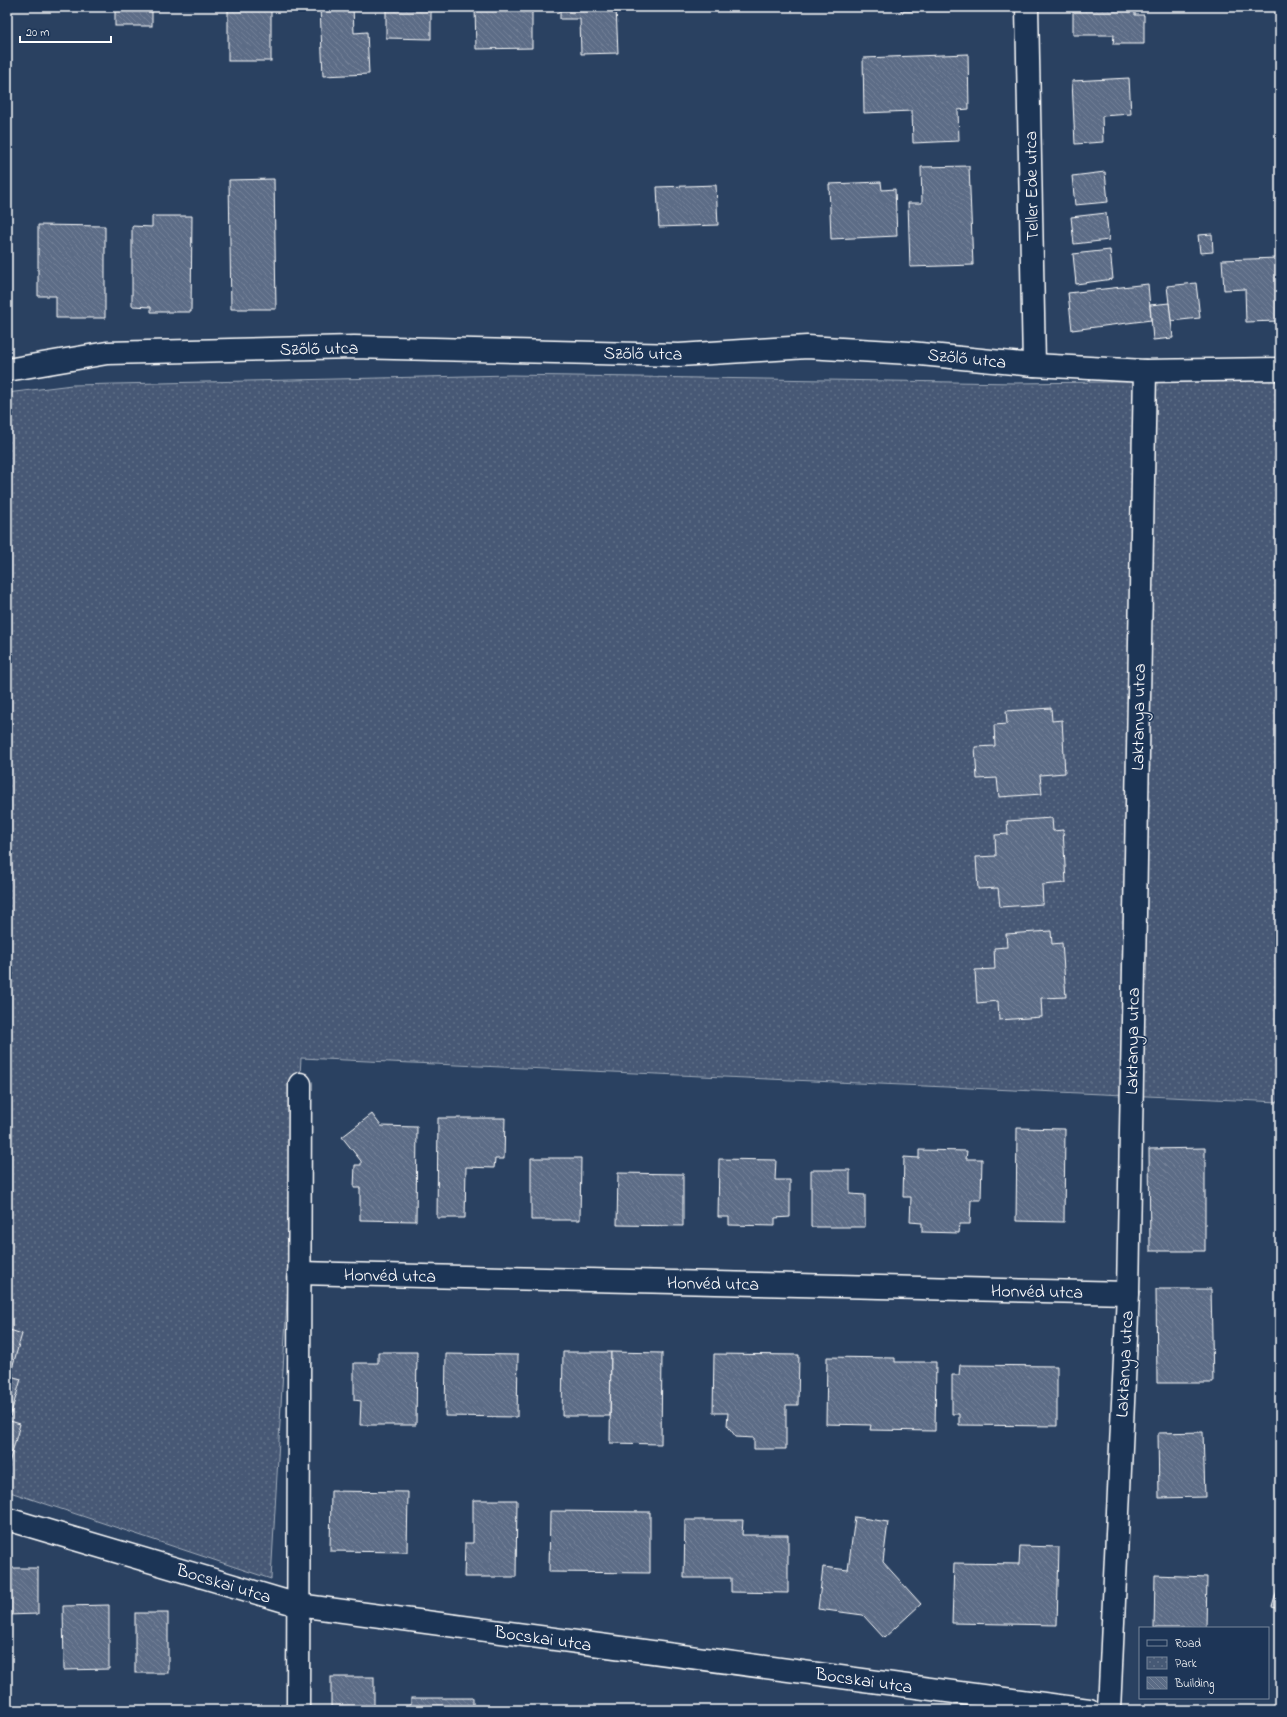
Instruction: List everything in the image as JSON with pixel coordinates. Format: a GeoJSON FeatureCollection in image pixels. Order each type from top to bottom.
{"type":"FeatureCollection","features":[{"type":"Feature","properties":{"kind":"street","name":"Teller Ede utca"},"geometry":{"type":"LineString","coordinates":[[1027,7],[1034,365]]}},
{"type":"Feature","properties":{"kind":"street","name":"Szőlő utca"},"geometry":{"type":"LineString","coordinates":[[7,370],[107,353],[354,347],[679,355],[807,347],[910,353],[1034,365],[1145,371],[1280,369]]}},
{"type":"Feature","properties":{"kind":"street","name":"Laktanya utca"},"geometry":{"type":"LineString","coordinates":[[1109,1710],[1128,1293],[1145,371]]}},
{"type":"Feature","properties":{"kind":"street"},"geometry":{"type":"LineString","coordinates":[[298,1710],[300,1084]]}},
{"type":"Feature","properties":{"kind":"street","name":"Honvéd utca"},"geometry":{"type":"LineString","coordinates":[[299,1273],[1128,1293]]}},
{"type":"Feature","properties":{"kind":"street","name":"Bocskai utca"},"geometry":{"type":"LineString","coordinates":[[7,1519],[298,1605],[1089,1710]]}},
{"type":"Feature","properties":{"kind":"green space"},"geometry":{"type":"Polygon","coordinates":[[[511,375],[1016,383],[1280,380],[1280,1102],[301,1058],[271,1579],[7,1491],[7,393],[72,385],[511,375]]]}},
{"type":"Feature","properties":{"kind":"building"},"geometry":{"type":"Polygon","coordinates":[[[115,7],[152,7],[152,26],[115,26],[115,7]]]}},
{"type":"Feature","properties":{"kind":"building"},"geometry":{"type":"Polygon","coordinates":[[[228,7],[271,7],[271,61],[228,61],[228,7]]]}},
{"type":"Feature","properties":{"kind":"building"},"geometry":{"type":"Polygon","coordinates":[[[320,7],[353,7],[354,33],[367,32],[369,74],[323,76],[320,7]]]}},
{"type":"Feature","properties":{"kind":"building"},"geometry":{"type":"Polygon","coordinates":[[[386,7],[431,7],[431,39],[386,38],[386,7]]]}},
{"type":"Feature","properties":{"kind":"building"},"geometry":{"type":"Polygon","coordinates":[[[475,7],[532,7],[532,48],[476,49],[475,7]]]}},
{"type":"Feature","properties":{"kind":"building"},"geometry":{"type":"Polygon","coordinates":[[[560,7],[616,7],[618,53],[581,54],[580,19],[560,19],[560,7]]]}},
{"type":"Feature","properties":{"kind":"building"},"geometry":{"type":"Polygon","coordinates":[[[901,7],[957,7],[957,11],[901,11],[901,7]]]}},
{"type":"Feature","properties":{"kind":"building"},"geometry":{"type":"Polygon","coordinates":[[[1073,7],[1135,7],[1135,15],[1144,15],[1144,44],[1113,44],[1114,35],[1073,35],[1073,7]]]}},
{"type":"Feature","properties":{"kind":"building"},"geometry":{"type":"Polygon","coordinates":[[[968,54],[969,109],[958,110],[959,141],[913,143],[912,111],[864,113],[863,58],[968,54]]]}},
{"type":"Feature","properties":{"kind":"building"},"geometry":{"type":"Polygon","coordinates":[[[1129,78],[1131,114],[1102,116],[1103,142],[1075,144],[1072,81],[1129,78]]]}},
{"type":"Feature","properties":{"kind":"building"},"geometry":{"type":"Polygon","coordinates":[[[969,166],[973,265],[910,267],[908,203],[922,203],[921,167],[969,166]]]}},
{"type":"Feature","properties":{"kind":"building"},"geometry":{"type":"Polygon","coordinates":[[[1105,172],[1108,202],[1075,205],[1072,176],[1105,172]]]}},
{"type":"Feature","properties":{"kind":"building"},"geometry":{"type":"Polygon","coordinates":[[[274,179],[276,309],[231,309],[229,180],[274,179]]]}},
{"type":"Feature","properties":{"kind":"building"},"geometry":{"type":"Polygon","coordinates":[[[881,182],[882,190],[895,189],[897,236],[831,239],[829,184],[881,182]]]}},
{"type":"Feature","properties":{"kind":"building"},"geometry":{"type":"Polygon","coordinates":[[[716,185],[718,225],[659,227],[657,187],[716,185]]]}},
{"type":"Feature","properties":{"kind":"building"},"geometry":{"type":"Polygon","coordinates":[[[1106,213],[1109,240],[1074,244],[1071,217],[1106,213]]]}},
{"type":"Feature","properties":{"kind":"building"},"geometry":{"type":"Polygon","coordinates":[[[152,216],[192,216],[191,312],[151,312],[151,307],[132,306],[132,226],[152,227],[152,216]]]}},
{"type":"Feature","properties":{"kind":"building"},"geometry":{"type":"Polygon","coordinates":[[[38,225],[105,226],[105,318],[56,318],[56,296],[38,296],[38,225]]]}},
{"type":"Feature","properties":{"kind":"building"},"geometry":{"type":"Polygon","coordinates":[[[1212,234],[1213,252],[1200,253],[1198,235],[1212,234]]]}},
{"type":"Feature","properties":{"kind":"building"},"geometry":{"type":"Polygon","coordinates":[[[1110,250],[1113,279],[1076,284],[1073,254],[1110,250]]]}},
{"type":"Feature","properties":{"kind":"building"},"geometry":{"type":"Polygon","coordinates":[[[1277,258],[1279,321],[1246,322],[1245,289],[1224,290],[1222,260],[1277,258]]]}},
{"type":"Feature","properties":{"kind":"building"},"geometry":{"type":"Polygon","coordinates":[[[1196,283],[1200,318],[1171,321],[1167,286],[1196,283]]]}},
{"type":"Feature","properties":{"kind":"building"},"geometry":{"type":"Polygon","coordinates":[[[1148,284],[1151,320],[1072,330],[1068,293],[1148,284]]]}},
{"type":"Feature","properties":{"kind":"building"},"geometry":{"type":"Polygon","coordinates":[[[1169,303],[1173,338],[1153,340],[1150,305],[1169,303]]]}},
{"type":"Feature","properties":{"kind":"building"},"geometry":{"type":"Polygon","coordinates":[[[1051,708],[1052,721],[1062,720],[1065,773],[1040,775],[1042,794],[999,797],[997,778],[977,779],[975,747],[995,746],[994,725],[1007,724],[1006,711],[1051,708]]]}},
{"type":"Feature","properties":{"kind":"building"},"geometry":{"type":"Polygon","coordinates":[[[1052,818],[1053,831],[1063,830],[1066,883],[1042,885],[1043,904],[1000,907],[998,888],[978,889],[976,857],[996,856],[995,835],[1008,834],[1007,821],[1052,818]]]}},
{"type":"Feature","properties":{"kind":"building"},"geometry":{"type":"Polygon","coordinates":[[[1051,931],[1052,944],[1062,943],[1066,997],[1041,998],[1042,1017],[999,1020],[998,1001],[977,1003],[975,970],[995,969],[994,948],[1007,947],[1006,934],[1051,931]]]}},
{"type":"Feature","properties":{"kind":"building"},"geometry":{"type":"Polygon","coordinates":[[[372,1114],[381,1126],[417,1127],[416,1221],[360,1220],[360,1188],[354,1188],[355,1165],[361,1165],[361,1161],[342,1137],[372,1114]]]}},
{"type":"Feature","properties":{"kind":"building"},"geometry":{"type":"Polygon","coordinates":[[[438,1118],[505,1118],[504,1159],[495,1159],[494,1168],[466,1167],[465,1218],[437,1218],[438,1118]]]}},
{"type":"Feature","properties":{"kind":"building"},"geometry":{"type":"Polygon","coordinates":[[[1017,1128],[1065,1129],[1064,1222],[1016,1221],[1017,1128]]]}},
{"type":"Feature","properties":{"kind":"building"},"geometry":{"type":"Polygon","coordinates":[[[1205,1148],[1205,1251],[1150,1251],[1149,1149],[1205,1148]]]}},
{"type":"Feature","properties":{"kind":"building"},"geometry":{"type":"Polygon","coordinates":[[[919,1150],[967,1151],[966,1159],[982,1159],[981,1200],[971,1200],[970,1224],[960,1224],[959,1233],[922,1232],[922,1223],[910,1222],[911,1197],[903,1197],[904,1157],[919,1158],[919,1150]]]}},
{"type":"Feature","properties":{"kind":"building"},"geometry":{"type":"Polygon","coordinates":[[[531,1158],[581,1158],[580,1220],[531,1220],[531,1158]]]}},
{"type":"Feature","properties":{"kind":"building"},"geometry":{"type":"Polygon","coordinates":[[[719,1159],[776,1160],[775,1180],[790,1180],[790,1217],[775,1218],[775,1226],[729,1225],[729,1217],[718,1217],[719,1159]]]}},
{"type":"Feature","properties":{"kind":"building"},"geometry":{"type":"Polygon","coordinates":[[[811,1170],[850,1170],[850,1194],[865,1195],[865,1227],[811,1227],[811,1170]]]}},
{"type":"Feature","properties":{"kind":"building"},"geometry":{"type":"Polygon","coordinates":[[[618,1173],[683,1174],[683,1226],[617,1225],[618,1173]]]}},
{"type":"Feature","properties":{"kind":"building"},"geometry":{"type":"Polygon","coordinates":[[[1156,1289],[1211,1289],[1213,1383],[1157,1383],[1156,1289]]]}},
{"type":"Feature","properties":{"kind":"building"},"geometry":{"type":"Polygon","coordinates":[[[7,1329],[22,1334],[10,1375],[7,1375],[7,1329]]]}},
{"type":"Feature","properties":{"kind":"building"},"geometry":{"type":"Polygon","coordinates":[[[378,1352],[417,1352],[416,1425],[360,1425],[361,1401],[354,1400],[354,1363],[378,1363],[378,1352]]]}},
{"type":"Feature","properties":{"kind":"building"},"geometry":{"type":"Polygon","coordinates":[[[563,1352],[611,1352],[610,1416],[562,1416],[563,1352]]]}},
{"type":"Feature","properties":{"kind":"building"},"geometry":{"type":"Polygon","coordinates":[[[611,1352],[662,1353],[661,1444],[610,1443],[611,1352]]]}},
{"type":"Feature","properties":{"kind":"building"},"geometry":{"type":"Polygon","coordinates":[[[446,1354],[518,1355],[517,1417],[445,1416],[446,1354]]]}},
{"type":"Feature","properties":{"kind":"building"},"geometry":{"type":"Polygon","coordinates":[[[714,1354],[799,1355],[798,1405],[786,1405],[786,1449],[754,1449],[754,1438],[736,1437],[727,1425],[728,1413],[713,1413],[714,1354]]]}},
{"type":"Feature","properties":{"kind":"building"},"geometry":{"type":"Polygon","coordinates":[[[827,1357],[895,1358],[895,1362],[936,1362],[935,1431],[870,1430],[871,1425],[826,1424],[827,1357]]]}},
{"type":"Feature","properties":{"kind":"building"},"geometry":{"type":"Polygon","coordinates":[[[960,1365],[1057,1366],[1057,1426],[959,1425],[959,1414],[952,1414],[952,1375],[959,1375],[960,1365]]]}},
{"type":"Feature","properties":{"kind":"building"},"geometry":{"type":"Polygon","coordinates":[[[7,1375],[21,1379],[9,1420],[7,1420],[7,1375]]]}},
{"type":"Feature","properties":{"kind":"building"},"geometry":{"type":"Polygon","coordinates":[[[7,1420],[20,1424],[8,1467],[7,1467],[7,1420]]]}},
{"type":"Feature","properties":{"kind":"building"},"geometry":{"type":"Polygon","coordinates":[[[1203,1432],[1205,1497],[1159,1498],[1158,1433],[1203,1432]]]}},
{"type":"Feature","properties":{"kind":"building"},"geometry":{"type":"Polygon","coordinates":[[[331,1491],[408,1492],[407,1552],[330,1551],[331,1491]]]}},
{"type":"Feature","properties":{"kind":"building"},"geometry":{"type":"Polygon","coordinates":[[[473,1500],[517,1500],[516,1577],[464,1577],[465,1543],[473,1543],[473,1500]]]}},
{"type":"Feature","properties":{"kind":"building"},"geometry":{"type":"Polygon","coordinates":[[[550,1511],[650,1512],[650,1573],[549,1572],[550,1511]]]}},
{"type":"Feature","properties":{"kind":"building"},"geometry":{"type":"Polygon","coordinates":[[[855,1517],[888,1522],[883,1562],[921,1604],[884,1638],[863,1615],[818,1609],[823,1567],[848,1570],[855,1517]]]}},
{"type":"Feature","properties":{"kind":"building"},"geometry":{"type":"Polygon","coordinates":[[[685,1520],[743,1520],[742,1535],[788,1535],[788,1593],[731,1592],[731,1578],[684,1578],[685,1520]]]}},
{"type":"Feature","properties":{"kind":"building"},"geometry":{"type":"Polygon","coordinates":[[[1020,1546],[1059,1547],[1057,1625],[952,1623],[954,1563],[1019,1564],[1020,1546]]]}},
{"type":"Feature","properties":{"kind":"building"},"geometry":{"type":"Polygon","coordinates":[[[7,1568],[38,1568],[38,1614],[7,1615],[7,1568]]]}},
{"type":"Feature","properties":{"kind":"building"},"geometry":{"type":"Polygon","coordinates":[[[1155,1575],[1207,1577],[1206,1627],[1154,1627],[1155,1575]]]}},
{"type":"Feature","properties":{"kind":"building"},"geometry":{"type":"Polygon","coordinates":[[[1280,1580],[1280,1609],[1272,1607],[1280,1580]]]}},
{"type":"Feature","properties":{"kind":"building"},"geometry":{"type":"Polygon","coordinates":[[[109,1605],[109,1669],[64,1670],[63,1606],[109,1605]]]}},
{"type":"Feature","properties":{"kind":"building"},"geometry":{"type":"Polygon","coordinates":[[[135,1613],[168,1613],[168,1673],[135,1673],[135,1613]]]}},
{"type":"Feature","properties":{"kind":"building"},"geometry":{"type":"Polygon","coordinates":[[[331,1677],[374,1677],[374,1710],[331,1710],[331,1677]]]}},
{"type":"Feature","properties":{"kind":"building"},"geometry":{"type":"Polygon","coordinates":[[[411,1698],[473,1698],[473,1710],[411,1710],[411,1698]]]}}]}
